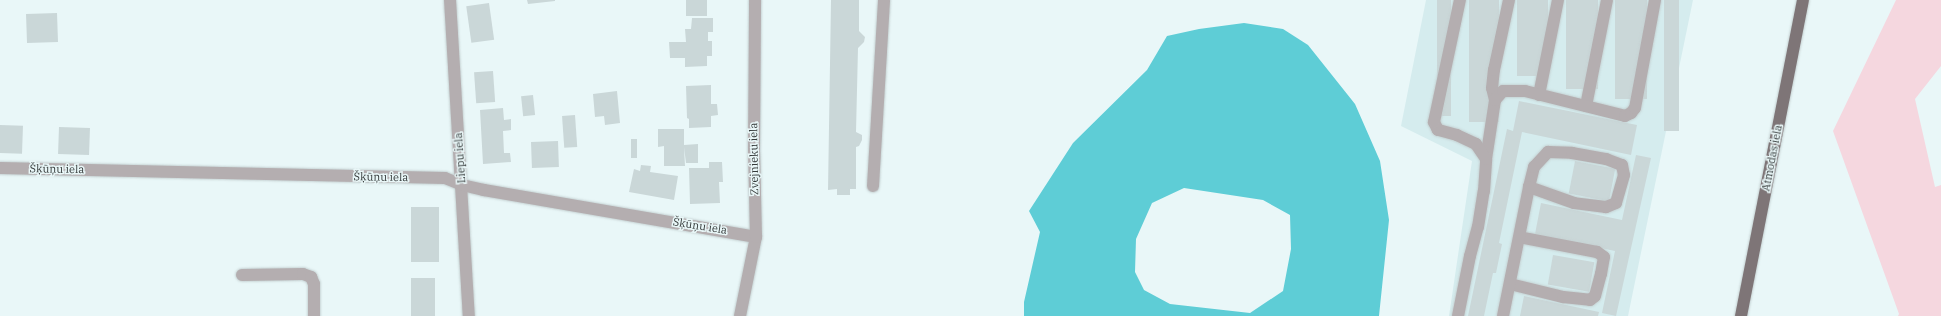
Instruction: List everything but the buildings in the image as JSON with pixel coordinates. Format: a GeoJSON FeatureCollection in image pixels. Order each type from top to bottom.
{"type":"FeatureCollection","features":[{"type":"Feature","properties":{"kind":"main road","name":"Atmodas iela"},"geometry":{"type":"LineString","coordinates":[[1741,316],[1803,0]]}},
{"type":"Feature","properties":{"kind":"street","name":"Liepu iela"},"geometry":{"type":"LineString","coordinates":[[450,0],[469,316]]}},
{"type":"Feature","properties":{"kind":"street","name":"Zvejnieku iela"},"geometry":{"type":"LineString","coordinates":[[740,316],[756,237],[754,152],[755,0]]}},
{"type":"Feature","properties":{"kind":"street"},"geometry":{"type":"LineString","coordinates":[[873,186],[884,0]]}},
{"type":"Feature","properties":{"kind":"street"},"geometry":{"type":"LineString","coordinates":[[1460,0],[1434,122],[1438,130],[1457,135],[1476,144],[1486,159]]}},
{"type":"Feature","properties":{"kind":"street"},"geometry":{"type":"LineString","coordinates":[[1458,316],[1470,256],[1478,227],[1484,191],[1486,159],[1495,100],[1492,88],[1494,70],[1509,0]]}},
{"type":"Feature","properties":{"kind":"street"},"geometry":{"type":"LineString","coordinates":[[1539,95],[1558,0]]}},
{"type":"Feature","properties":{"kind":"street"},"geometry":{"type":"LineString","coordinates":[[1586,106],[1607,0]]}},
{"type":"Feature","properties":{"kind":"street"},"geometry":{"type":"LineString","coordinates":[[1495,100],[1503,91],[1525,91],[1625,116],[1631,113],[1635,108],[1656,0]]}},
{"type":"Feature","properties":{"kind":"street"},"geometry":{"type":"LineString","coordinates":[[1504,316],[1534,167],[1548,152],[1572,153],[1606,159],[1622,165],[1624,175],[1616,203],[1606,207],[1574,203],[1530,187]]}},
{"type":"Feature","properties":{"kind":"street","name":"Šķūņu iela"},"geometry":{"type":"LineString","coordinates":[[0,168],[445,178],[462,186],[756,237]]}},
{"type":"Feature","properties":{"kind":"street"},"geometry":{"type":"LineString","coordinates":[[1510,284],[1563,297],[1590,300],[1595,296],[1601,274],[1604,257],[1597,252],[1519,237]]}},
{"type":"Feature","properties":{"kind":"street"},"geometry":{"type":"LineString","coordinates":[[242,275],[303,274],[312,277],[314,284],[314,316]]}},
{"type":"Feature","properties":{"kind":"shaded area"},"geometry":{"type":"Polygon","coordinates":[[[1426,0],[1693,0],[1628,316],[1449,316],[1472,161],[1401,126],[1426,0]]]}},
{"type":"Feature","properties":{"kind":"shaded area"},"geometry":{"type":"Polygon","coordinates":[[[1896,0],[1941,0],[1941,66],[1915,99],[1935,187],[1941,185],[1941,316],[1898,316],[1899,314],[1833,131],[1896,0]]]}},
{"type":"Feature","properties":{"kind":"water"},"geometry":{"type":"Polygon","coordinates":[[[1244,23],[1283,29],[1308,45],[1355,104],[1380,161],[1389,220],[1379,316],[1024,316],[1024,302],[1040,232],[1029,211],[1073,143],[1147,70],[1167,36],[1199,29],[1244,23]],[[1184,188],[1152,203],[1136,239],[1135,272],[1144,290],[1170,304],[1250,313],[1283,291],[1291,249],[1290,215],[1263,200],[1184,188]]]}}]}
